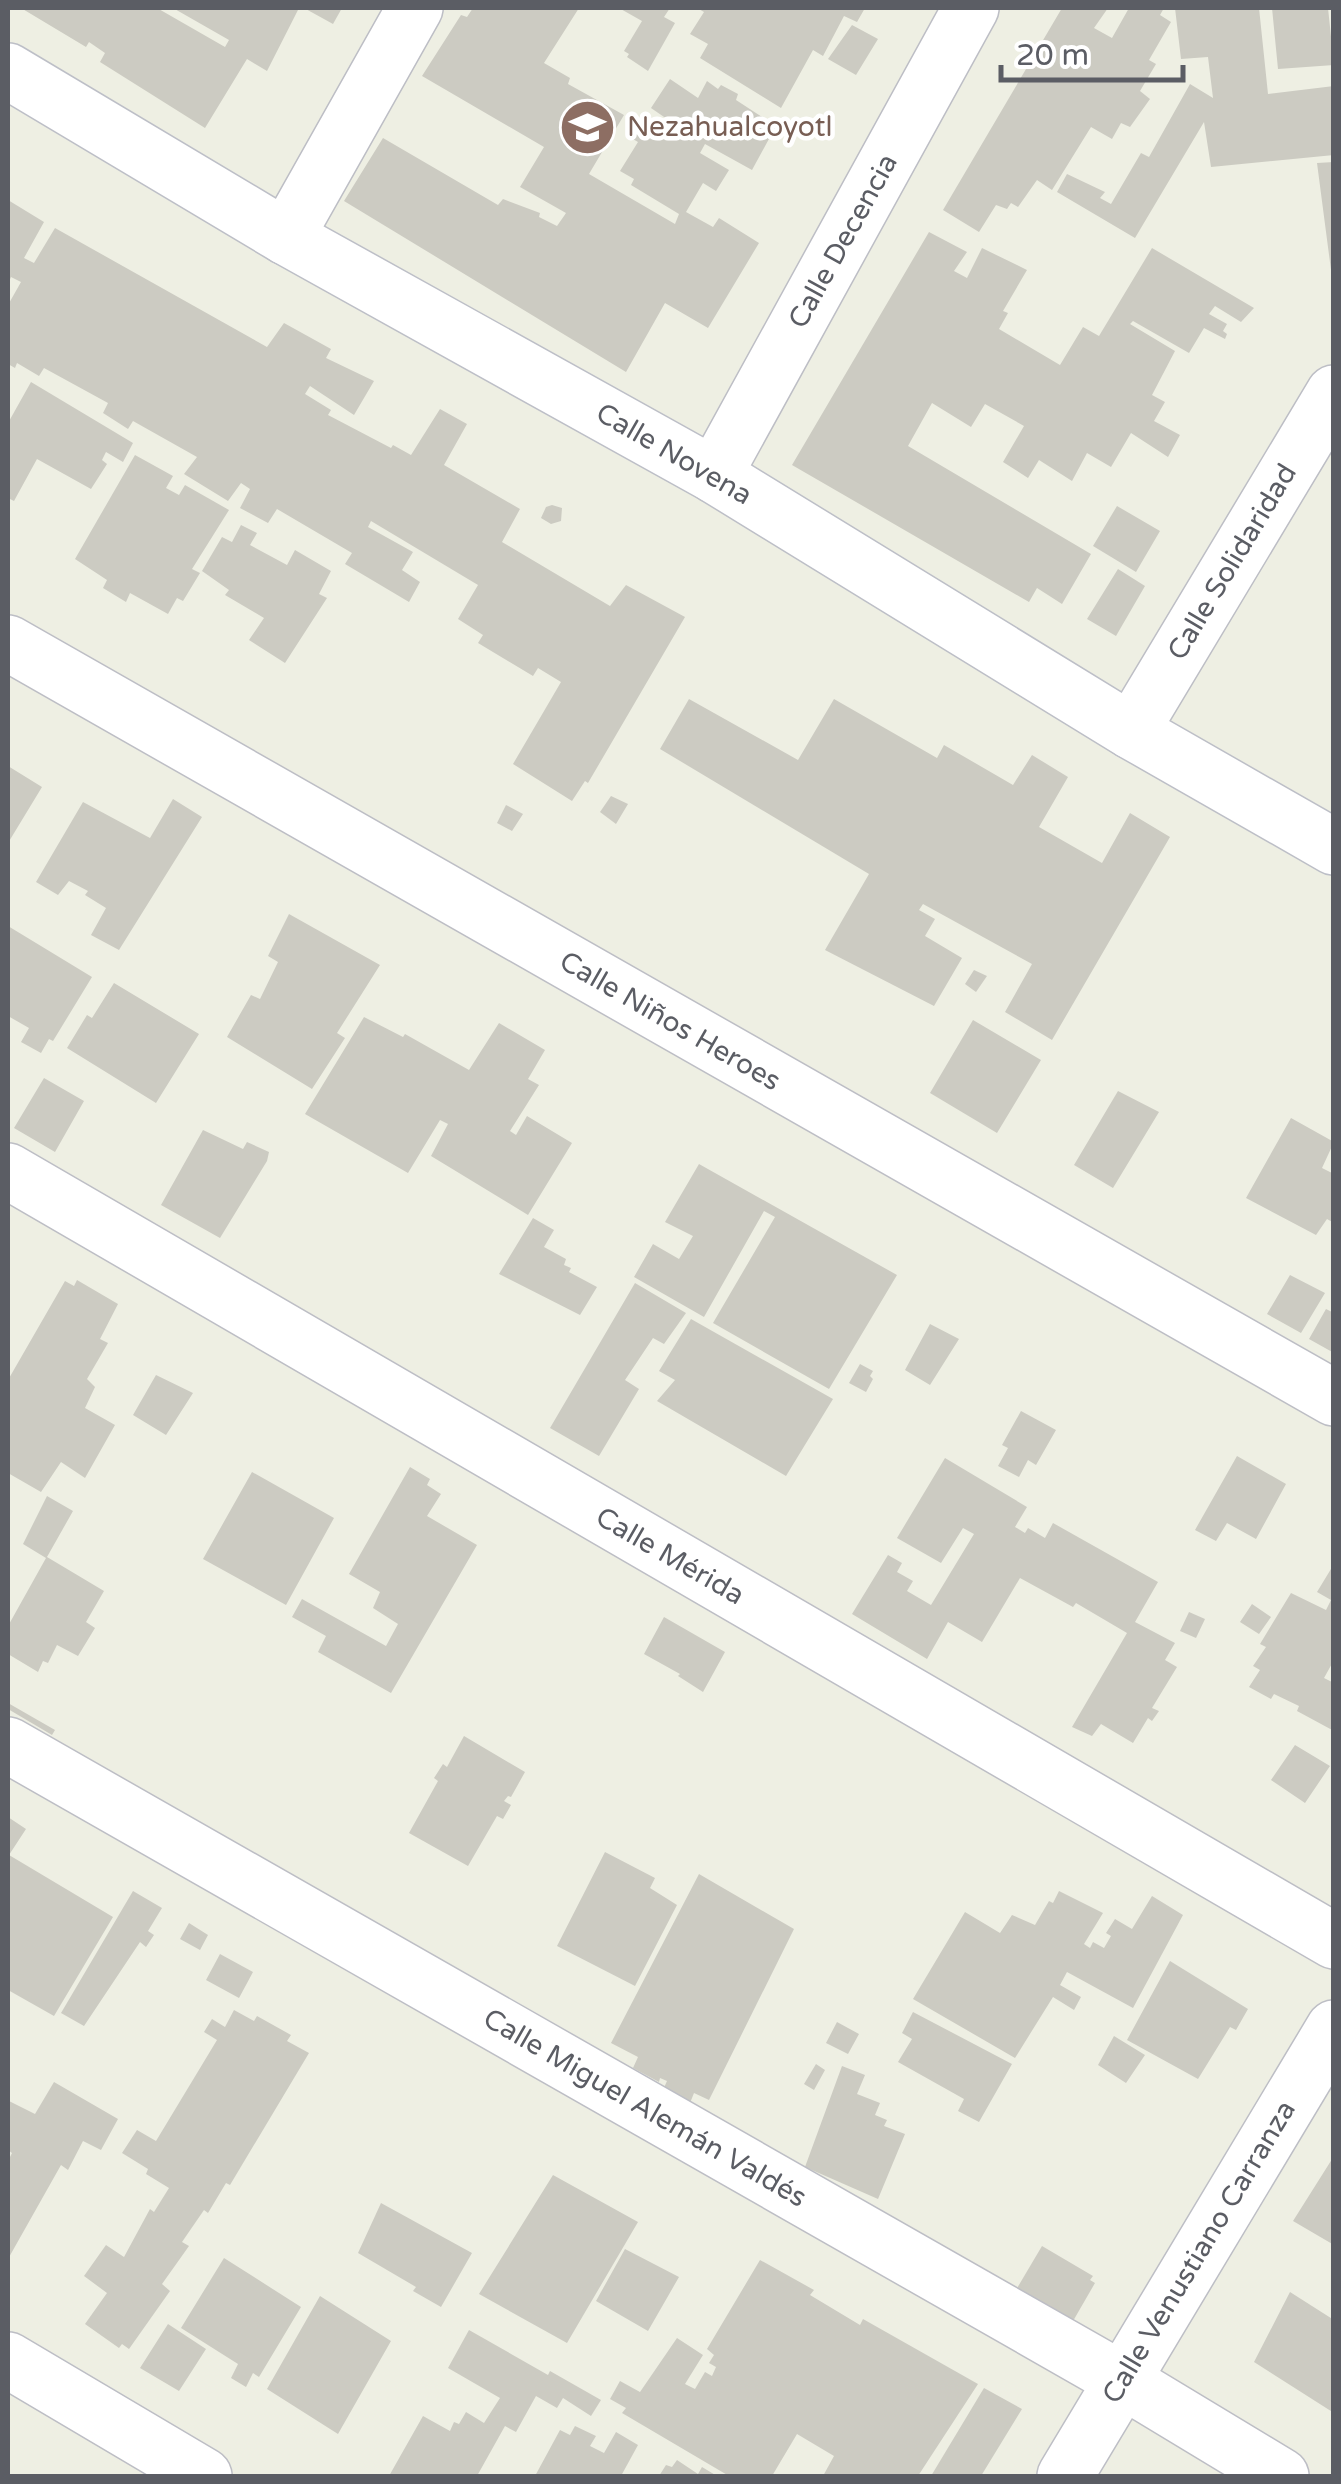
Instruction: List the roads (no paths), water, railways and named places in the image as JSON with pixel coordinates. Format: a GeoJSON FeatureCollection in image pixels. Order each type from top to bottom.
{"type":"FeatureCollection","features":[{"type":"Feature","properties":{"kind":"street"},"geometry":{"type":"LineString","coordinates":[[286,237],[415,8]]}},
{"type":"Feature","properties":{"kind":"street","name":"Calle Decencia"},"geometry":{"type":"LineString","coordinates":[[714,475],[971,8]]}},
{"type":"Feature","properties":{"kind":"street","name":"Calle Novena"},"geometry":{"type":"LineString","coordinates":[[8,71],[286,237],[714,475],[1131,731],[1334,848]]}},
{"type":"Feature","properties":{"kind":"street","name":"Calle Solidaridad"},"geometry":{"type":"LineString","coordinates":[[1131,731],[1334,392]]}},
{"type":"Feature","properties":{"kind":"street","name":"Calle Niños Heroes"},"geometry":{"type":"LineString","coordinates":[[8,643],[1334,1398]]}},
{"type":"Feature","properties":{"kind":"street","name":"Calle Mérida"},"geometry":{"type":"LineString","coordinates":[[8,1171],[1334,1941]]}},
{"type":"Feature","properties":{"kind":"street","name":"Calle Miguel Alemán Valdés"},"geometry":{"type":"LineString","coordinates":[[8,1745],[1122,2380],[1281,2476]]}},
{"type":"Feature","properties":{"kind":"street","name":"Calle Venustiano Carranza"},"geometry":{"type":"LineString","coordinates":[[1065,2476],[1334,2028]]}},
{"type":"Feature","properties":{"kind":"street"},"geometry":{"type":"LineString","coordinates":[[8,2360],[204,2476]]}},
{"type":"Feature","properties":{"kind":"place","name":"Nezahualcoyotl"},"geometry":{"type":"Point","coordinates":[588,127]}}]}
